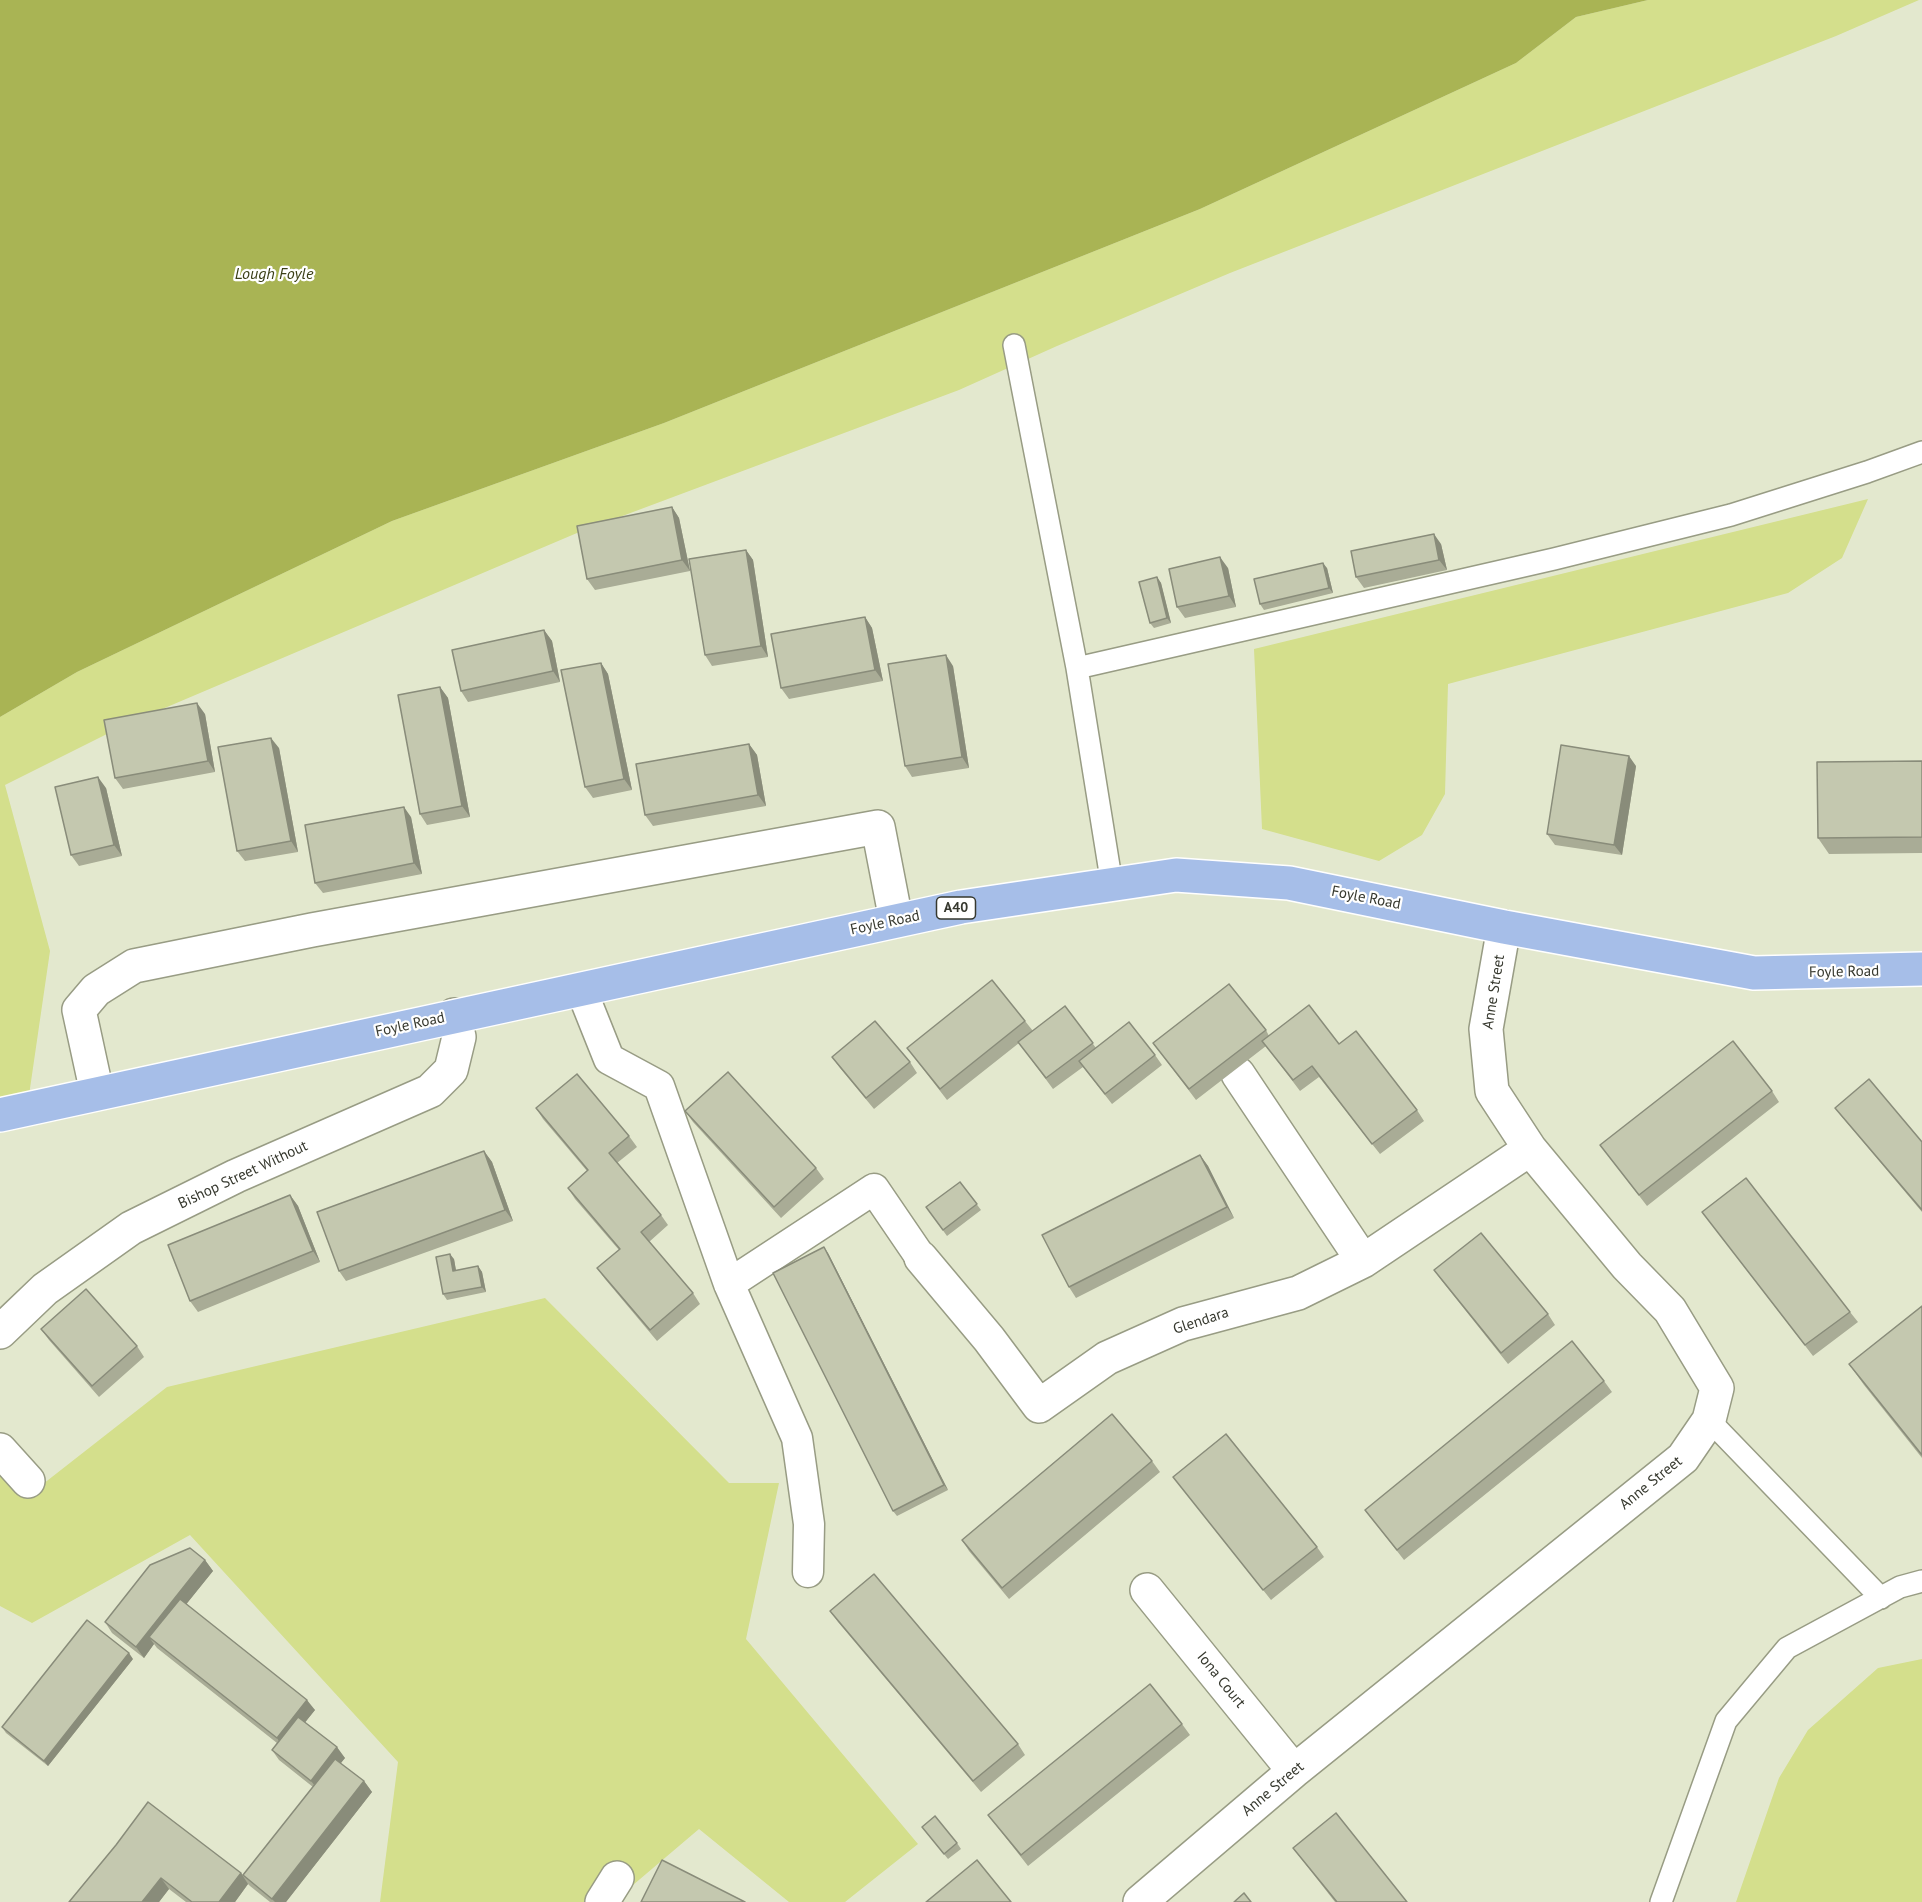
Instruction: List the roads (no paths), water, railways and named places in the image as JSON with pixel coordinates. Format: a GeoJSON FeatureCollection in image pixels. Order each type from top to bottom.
{"type":"FeatureCollection","features":[{"type":"Feature","properties":{"kind":"main road","name":"Foyle Road"},"geometry":{"type":"LineString","coordinates":[[0,1115],[896,920],[961,907],[1176,875],[1289,883],[1504,927],[1754,973],[1922,969]]}},
{"type":"Feature","properties":{"kind":"street"},"geometry":{"type":"LineString","coordinates":[[97,1093],[79,1010],[96,990],[134,966],[312,930],[878,827],[896,920]]}},
{"type":"Feature","properties":{"kind":"street","name":"Anne Street"},"geometry":{"type":"LineString","coordinates":[[1140,1902],[1294,1771],[1683,1458],[1708,1420],[1717,1388],[1670,1310],[1627,1266],[1530,1149],[1492,1091],[1486,1029],[1504,927]]}},
{"type":"Feature","properties":{"kind":"street"},"geometry":{"type":"LineString","coordinates":[[581,988],[609,1059],[659,1086],[729,1284],[797,1438],[809,1524],[808,1572]]}},
{"type":"Feature","properties":{"kind":"street","name":"Bishop Street Without"},"geometry":{"type":"LineString","coordinates":[[0,1332],[45,1289],[131,1228],[236,1176],[430,1091],[451,1070],[459,1037],[454,1015]]}},
{"type":"Feature","properties":{"kind":"street"},"geometry":{"type":"LineString","coordinates":[[1238,1074],[1363,1261]]}},
{"type":"Feature","properties":{"kind":"street","name":"Glendara"},"geometry":{"type":"LineString","coordinates":[[921,1258],[989,1339],[1039,1406],[1107,1358],[1184,1324],[1298,1293],[1363,1261],[1530,1149]]}},
{"type":"Feature","properties":{"kind":"street"},"geometry":{"type":"LineString","coordinates":[[729,1284],[874,1189],[921,1258]]}},
{"type":"Feature","properties":{"kind":"street"},"geometry":{"type":"LineString","coordinates":[[0,1450],[28,1481]]}},
{"type":"Feature","properties":{"kind":"street","name":"Iona Court"},"geometry":{"type":"LineString","coordinates":[[1147,1590],[1294,1771]]}},
{"type":"Feature","properties":{"kind":"lane"},"geometry":{"type":"LineString","coordinates":[[1014,345],[1077,668],[1112,885]]}},
{"type":"Feature","properties":{"kind":"lane"},"geometry":{"type":"LineString","coordinates":[[1077,668],[1542,562],[1731,515],[1922,453]]}},
{"type":"Feature","properties":{"kind":"lane"},"geometry":{"type":"LineString","coordinates":[[1708,1420],[1881,1598]]}},
{"type":"Feature","properties":{"kind":"lane"},"geometry":{"type":"LineString","coordinates":[[1661,1902],[1726,1721],[1787,1648],[1900,1587],[1922,1581]]}},
{"type":"Feature","properties":{"kind":"water","name":"Lough Foyle"},"geometry":{"type":"Polygon","coordinates":[[[0,0],[1648,0],[1576,17],[1516,63],[1200,209],[664,423],[392,521],[77,672],[0,717],[0,0]]]}}]}
